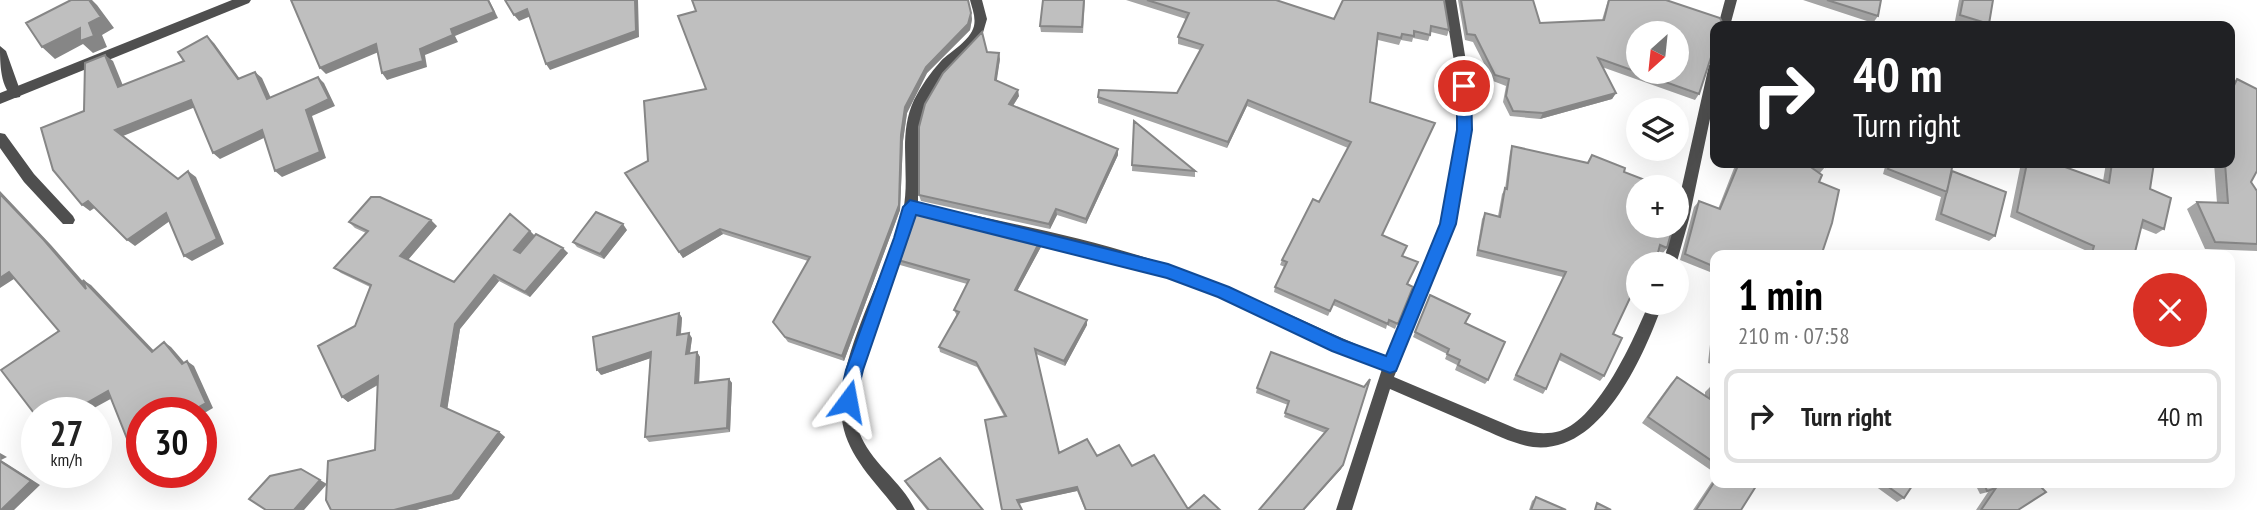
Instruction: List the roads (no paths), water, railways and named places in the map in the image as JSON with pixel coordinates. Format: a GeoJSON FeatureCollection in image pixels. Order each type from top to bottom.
{"type":"FeatureCollection","features":[{"type":"Feature","properties":{"kind":"street"},"geometry":{"type":"LineString","coordinates":[[0,99],[245,0]]}},
{"type":"Feature","properties":{"kind":"street"},"geometry":{"type":"LineString","coordinates":[[907,510],[872,465],[851,431],[848,401],[854,370],[902,238],[910,207],[910,144],[917,109],[932,82],[953,57],[968,46],[979,30],[982,16],[976,0]]}},
{"type":"Feature","properties":{"kind":"street"},"geometry":{"type":"LineString","coordinates":[[1344,510],[1388,372],[1448,224],[1465,130],[1464,86],[1450,0]]}},
{"type":"Feature","properties":{"kind":"street"},"geometry":{"type":"LineString","coordinates":[[1725,21],[1731,0]]}},
{"type":"Feature","properties":{"kind":"street"},"geometry":{"type":"LineString","coordinates":[[0,51],[15,93]]}},
{"type":"Feature","properties":{"kind":"street"},"geometry":{"type":"LineString","coordinates":[[1673,252],[1710,88]]}},
{"type":"Feature","properties":{"kind":"street"},"geometry":{"type":"LineString","coordinates":[[0,138],[29,178],[68,220]]}},
{"type":"Feature","properties":{"kind":"street"},"geometry":{"type":"LineString","coordinates":[[910,207],[1168,271],[1224,292],[1516,436],[1537,441],[1570,434],[1585,423],[1618,382],[1650,315]]}}]}
